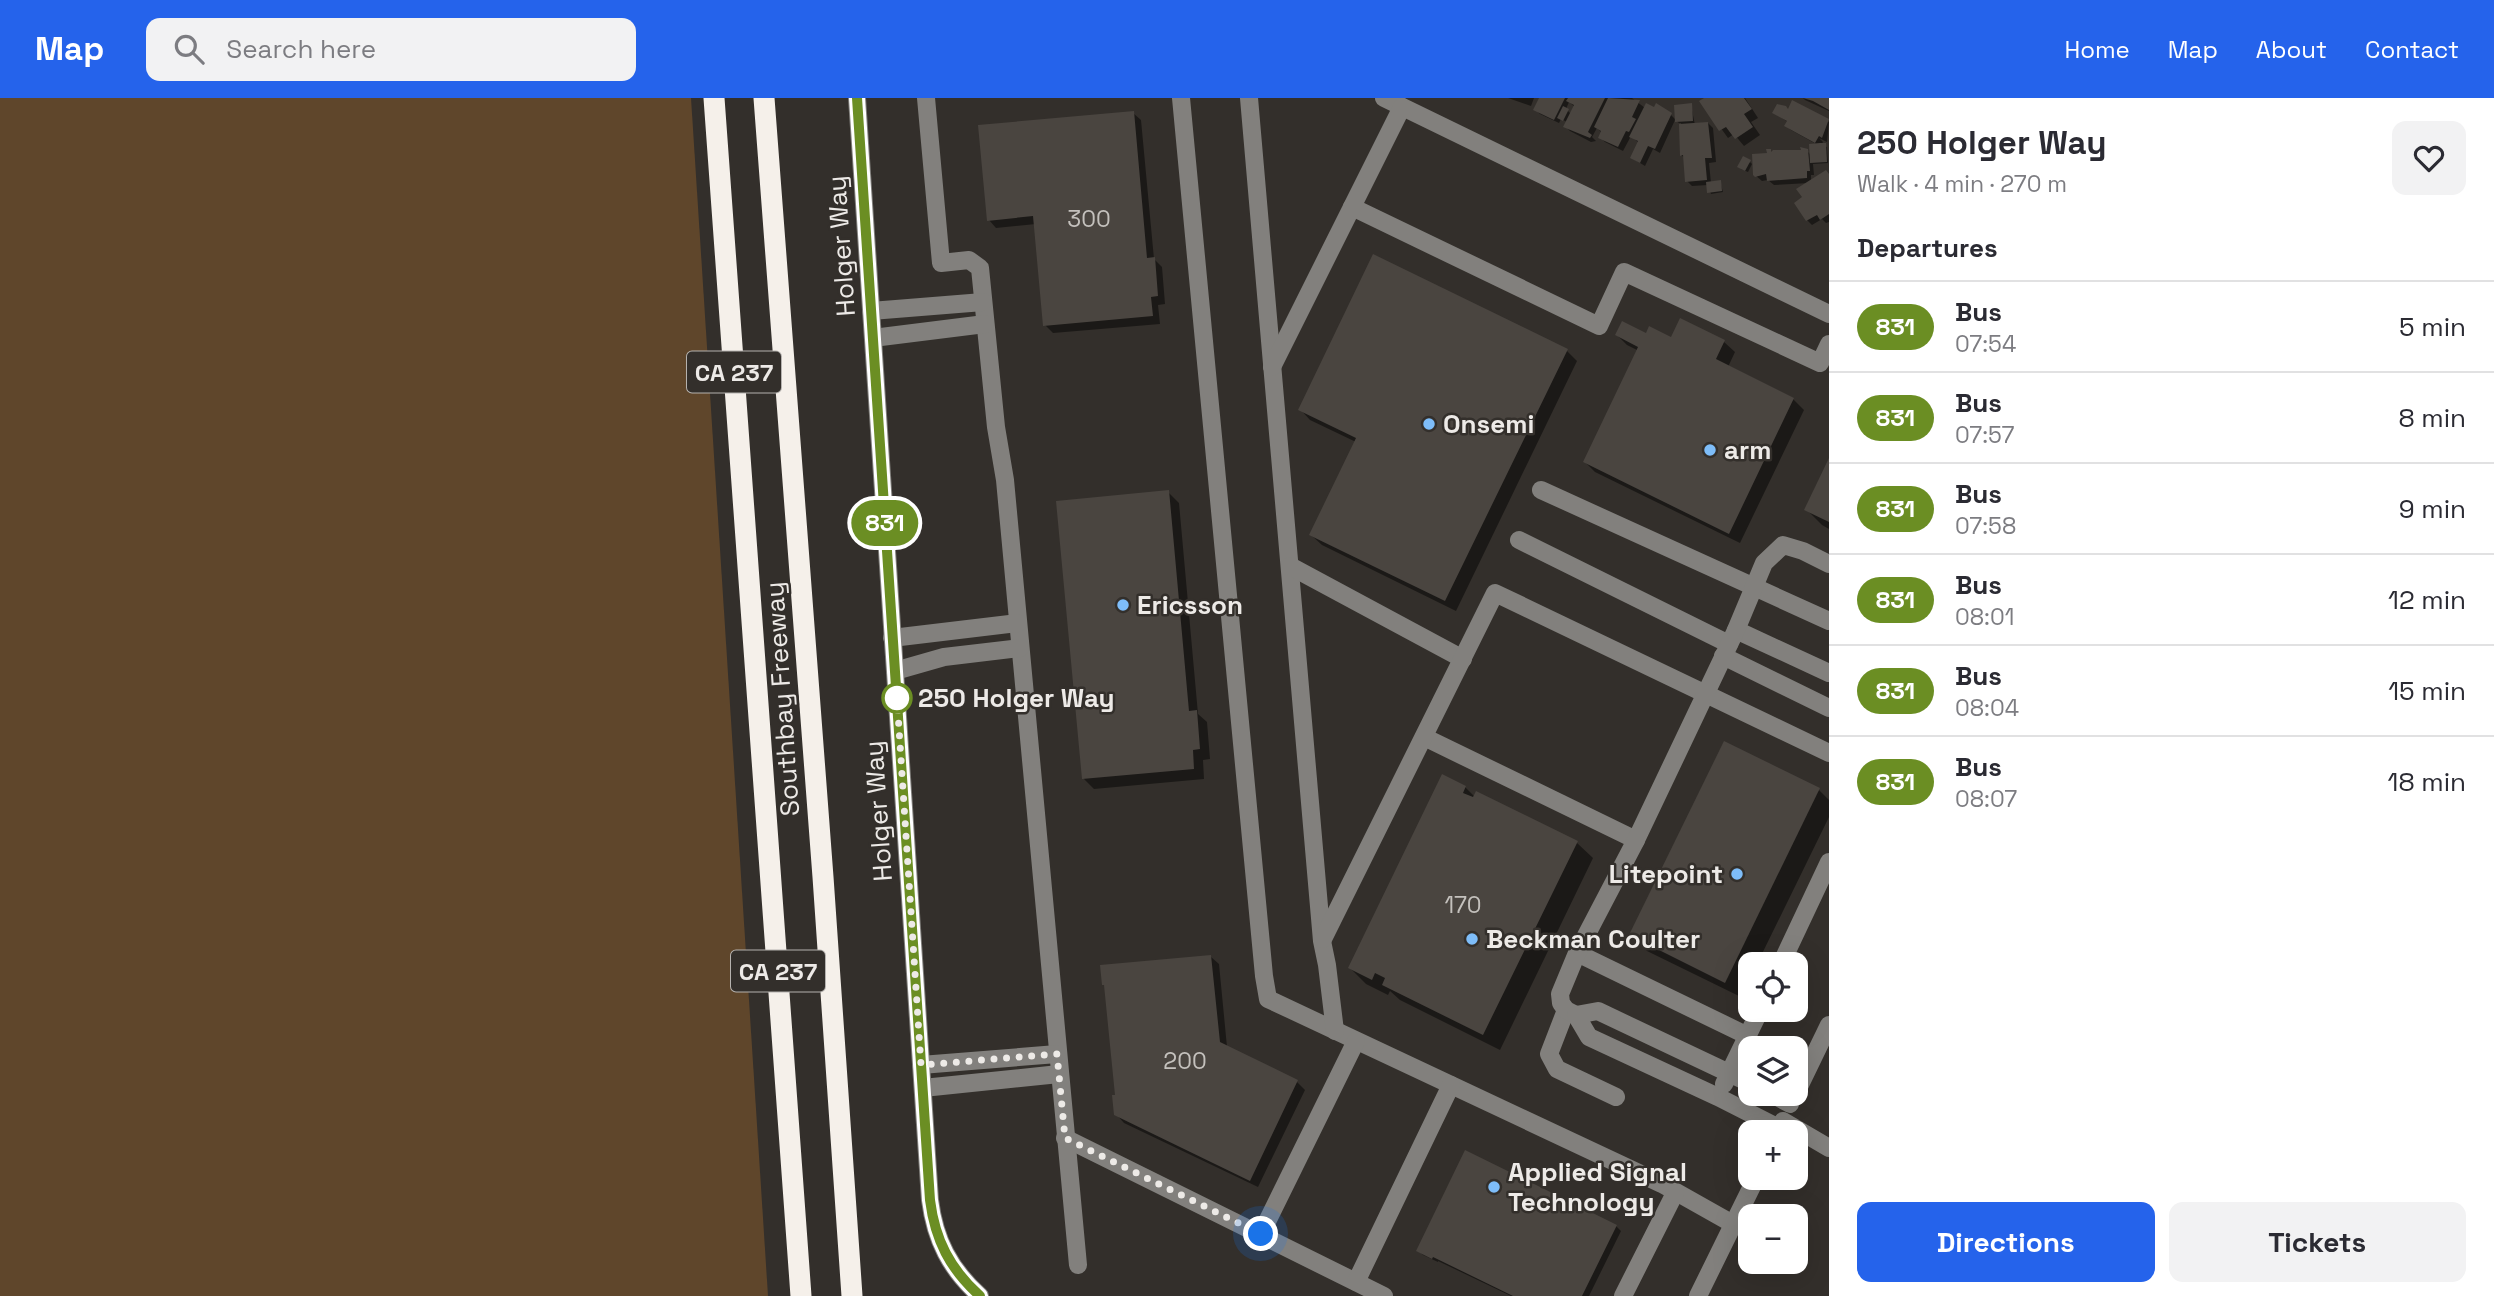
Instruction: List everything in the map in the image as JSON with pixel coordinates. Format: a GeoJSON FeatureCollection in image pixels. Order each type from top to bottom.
{"type":"FeatureCollection","features":[{"type":"Feature","properties":{"kind":"highway","name":"Southbay Freeway"},"geometry":{"type":"LineString","coordinates":[[714,98],[801,1296]]}},
{"type":"Feature","properties":{"kind":"highway","name":"Southbay Freeway"},"geometry":{"type":"LineString","coordinates":[[764,98],[852,1296]]}},
{"type":"Feature","properties":{"kind":"street","name":"Holger Way"},"geometry":{"type":"LineString","coordinates":[[857,98],[930,1200],[940,1245],[954,1269],[980,1296]]}},
{"type":"Feature","properties":{"kind":"street"},"geometry":{"type":"LineString","coordinates":[[926,98],[941,263],[969,260],[980,268],[996,427],[1005,480],[1078,1265]]}},
{"type":"Feature","properties":{"kind":"street"},"geometry":{"type":"LineString","coordinates":[[1181,98],[1268,999],[1675,1193],[1733,1224]]}},
{"type":"Feature","properties":{"kind":"street"},"geometry":{"type":"LineString","coordinates":[[1249,98],[1322,941],[1335,1031]]}},
{"type":"Feature","properties":{"kind":"street"},"geometry":{"type":"LineString","coordinates":[[1384,98],[1829,314]]}},
{"type":"Feature","properties":{"kind":"street"},"geometry":{"type":"LineString","coordinates":[[1272,367],[1402,107]]}},
{"type":"Feature","properties":{"kind":"street"},"geometry":{"type":"LineString","coordinates":[[1352,207],[1599,326],[1624,272],[1820,363],[1829,344]]}},
{"type":"Feature","properties":{"kind":"street"},"geometry":{"type":"LineString","coordinates":[[871,311],[983,302]]}},
{"type":"Feature","properties":{"kind":"street"},"geometry":{"type":"LineString","coordinates":[[873,338],[985,324]]}},
{"type":"Feature","properties":{"kind":"street"},"geometry":{"type":"LineString","coordinates":[[1541,490],[1829,621]]}},
{"type":"Feature","properties":{"kind":"street"},"geometry":{"type":"LineString","coordinates":[[1519,540],[1730,643],[1829,708]]}},
{"type":"Feature","properties":{"kind":"street"},"geometry":{"type":"LineString","coordinates":[[1766,1120],[1590,1037],[1561,1003],[1560,994],[1577,953],[1636,840],[1730,643],[1764,563],[1783,545],[1829,564]]}},
{"type":"Feature","properties":{"kind":"street"},"geometry":{"type":"LineString","coordinates":[[1290,566],[1463,659]]}},
{"type":"Feature","properties":{"kind":"street"},"geometry":{"type":"LineString","coordinates":[[1322,941],[1495,593],[1829,753]]}},
{"type":"Feature","properties":{"kind":"street"},"geometry":{"type":"LineString","coordinates":[[892,638],[1018,623]]}},
{"type":"Feature","properties":{"kind":"street"},"geometry":{"type":"LineString","coordinates":[[1730,643],[1829,673]]}},
{"type":"Feature","properties":{"kind":"street"},"geometry":{"type":"LineString","coordinates":[[895,671],[944,657],[1020,648]]}},
{"type":"Feature","properties":{"kind":"street"},"geometry":{"type":"LineString","coordinates":[[1424,737],[1636,840]]}},
{"type":"Feature","properties":{"kind":"street"},"geometry":{"type":"LineString","coordinates":[[1787,952],[1829,862]]}},
{"type":"Feature","properties":{"kind":"street"},"geometry":{"type":"LineString","coordinates":[[1577,953],[1748,1036],[1754,1022]]}},
{"type":"Feature","properties":{"kind":"street"},"geometry":{"type":"LineString","coordinates":[[1571,1012],[1598,1011],[1738,1078]]}},
{"type":"Feature","properties":{"kind":"street"},"geometry":{"type":"LineString","coordinates":[[1571,1012],[1549,1054],[1551,1061],[1557,1069],[1616,1097]]}},
{"type":"Feature","properties":{"kind":"street"},"geometry":{"type":"LineString","coordinates":[[1808,1068],[1829,1025]]}},
{"type":"Feature","properties":{"kind":"street"},"geometry":{"type":"LineString","coordinates":[[1261,1234],[1356,1041]]}},
{"type":"Feature","properties":{"kind":"street"},"geometry":{"type":"LineString","coordinates":[[921,1065],[1057,1054]]}},
{"type":"Feature","properties":{"kind":"street"},"geometry":{"type":"LineString","coordinates":[[1718,1097],[1738,1057]]}},
{"type":"Feature","properties":{"kind":"street"},"geometry":{"type":"LineString","coordinates":[[923,1088],[1059,1074]]}},
{"type":"Feature","properties":{"kind":"street"},"geometry":{"type":"LineString","coordinates":[[1356,1282],[1451,1085]]}},
{"type":"Feature","properties":{"kind":"street"},"geometry":{"type":"LineString","coordinates":[[1065,1138],[1384,1296]]}},
{"type":"Feature","properties":{"kind":"street"},"geometry":{"type":"LineString","coordinates":[[1808,1139],[1829,1148]]}},
{"type":"Feature","properties":{"kind":"street"},"geometry":{"type":"LineString","coordinates":[[1698,1296],[1750,1190]]}},
{"type":"Feature","properties":{"kind":"street"},"geometry":{"type":"LineString","coordinates":[[1623,1296],[1675,1193]]}},
{"type":"Feature","properties":{"kind":"shaded area"},"geometry":{"type":"Polygon","coordinates":[[[0,98],[691,98],[768,1296],[0,1296],[0,98]]]}},
{"type":"Feature","properties":{"kind":"building"},"geometry":{"type":"Polygon","coordinates":[[[1539,98],[1565,98],[1554,120],[1533,110],[1539,98]]]}},
{"type":"Feature","properties":{"kind":"building"},"geometry":{"type":"Polygon","coordinates":[[[1568,98],[1605,98],[1588,132],[1592,135],[1590,138],[1563,127],[1574,105],[1566,101],[1568,98]]]}},
{"type":"Feature","properties":{"kind":"building"},"geometry":{"type":"Polygon","coordinates":[[[1608,98],[1640,100],[1632,117],[1636,119],[1618,147],[1598,138],[1601,131],[1594,127],[1608,98]]]}},
{"type":"Feature","properties":{"kind":"building"},"geometry":{"type":"Polygon","coordinates":[[[1704,98],[1744,98],[1752,109],[1744,114],[1753,127],[1735,139],[1726,127],[1719,131],[1699,101],[1704,98]]]}},
{"type":"Feature","properties":{"kind":"building"},"geometry":{"type":"Polygon","coordinates":[[[1803,98],[1829,98],[1829,110],[1813,101],[1803,98]]]}},
{"type":"Feature","properties":{"kind":"building"},"geometry":{"type":"Polygon","coordinates":[[[1792,100],[1829,119],[1822,138],[1819,136],[1815,143],[1784,126],[1787,121],[1772,113],[1777,104],[1788,109],[1792,100]]]}},
{"type":"Feature","properties":{"kind":"building"},"geometry":{"type":"Polygon","coordinates":[[[1646,103],[1654,107],[1656,103],[1672,113],[1655,149],[1648,146],[1640,163],[1630,158],[1638,141],[1629,137],[1646,103]]]}},
{"type":"Feature","properties":{"kind":"building"},"geometry":{"type":"Polygon","coordinates":[[[1692,103],[1693,121],[1675,122],[1674,105],[1692,103]]]}},
{"type":"Feature","properties":{"kind":"building"},"geometry":{"type":"Polygon","coordinates":[[[1563,106],[1569,109],[1563,121],[1557,118],[1563,106]]]}},
{"type":"Feature","properties":{"kind":"building"},"geometry":{"type":"Polygon","coordinates":[[[1134,111],[1147,258],[1155,257],[1158,296],[1151,297],[1153,316],[1043,326],[1033,216],[987,221],[978,125],[1134,111]]]}},
{"type":"Feature","properties":{"kind":"building"},"geometry":{"type":"Polygon","coordinates":[[[1708,122],[1712,158],[1705,158],[1707,180],[1685,182],[1683,155],[1680,156],[1679,124],[1708,122]]]}},
{"type":"Feature","properties":{"kind":"building"},"geometry":{"type":"Polygon","coordinates":[[[1826,143],[1827,162],[1810,163],[1809,144],[1826,143]]]}},
{"type":"Feature","properties":{"kind":"building"},"geometry":{"type":"Polygon","coordinates":[[[1800,147],[1808,149],[1810,171],[1807,171],[1807,178],[1767,181],[1766,174],[1755,177],[1753,175],[1752,154],[1767,153],[1766,149],[1771,149],[1771,152],[1801,150],[1800,147]]]}},
{"type":"Feature","properties":{"kind":"building"},"geometry":{"type":"Polygon","coordinates":[[[1743,156],[1751,160],[1745,171],[1737,167],[1743,156]]]}},
{"type":"Feature","properties":{"kind":"building"},"geometry":{"type":"Polygon","coordinates":[[[1826,170],[1829,174],[1829,214],[1820,220],[1817,215],[1806,221],[1794,203],[1802,197],[1796,189],[1826,170]]]}},
{"type":"Feature","properties":{"kind":"building"},"geometry":{"type":"Polygon","coordinates":[[[1721,180],[1722,191],[1707,193],[1706,182],[1721,180]]]}},
{"type":"Feature","properties":{"kind":"building","name":"Onsemi"},"geometry":{"type":"Polygon","coordinates":[[[1373,254],[1568,349],[1445,601],[1309,535],[1356,438],[1298,410],[1373,254]]]}},
{"type":"Feature","properties":{"kind":"building"},"geometry":{"type":"Polygon","coordinates":[[[1680,318],[1725,340],[1716,359],[1794,398],[1729,534],[1583,462],[1638,347],[1615,335],[1622,321],[1646,333],[1649,326],[1671,337],[1680,318]]]}},
{"type":"Feature","properties":{"kind":"building"},"geometry":{"type":"Polygon","coordinates":[[[1829,458],[1829,522],[1804,510],[1829,458]]]}},
{"type":"Feature","properties":{"kind":"building","name":"Ericsson"},"geometry":{"type":"Polygon","coordinates":[[[1169,490],[1189,711],[1197,710],[1200,749],[1193,750],[1194,769],[1082,779],[1056,501],[1169,490]]]}},
{"type":"Feature","properties":{"kind":"building"},"geometry":{"type":"Polygon","coordinates":[[[1724,741],[1820,788],[1725,983],[1629,935],[1724,741]]]}},
{"type":"Feature","properties":{"kind":"building"},"geometry":{"type":"Polygon","coordinates":[[[1442,774],[1466,786],[1463,793],[1473,797],[1476,791],[1578,841],[1483,1035],[1382,985],[1385,978],[1375,973],[1372,980],[1348,968],[1442,774]]]}},
{"type":"Feature","properties":{"kind":"building"},"geometry":{"type":"Polygon","coordinates":[[[1211,955],[1220,1042],[1298,1080],[1250,1181],[1114,1115],[1112,1095],[1115,1095],[1100,965],[1211,955]]]}},
{"type":"Feature","properties":{"kind":"building","name":"Applied Signal Technology"},"geometry":{"type":"Polygon","coordinates":[[[1465,1150],[1617,1225],[1582,1296],[1513,1296],[1416,1251],[1465,1150]]]}},
{"type":"Feature","properties":{"kind":"bus line","name":"831"},"geometry":{"type":"LineString","coordinates":[[857,98],[930,1200],[940,1245],[954,1269],[980,1296]]}},
{"type":"Feature","properties":{"kind":"place","name":"Onsemi"},"geometry":{"type":"Point","coordinates":[1429,424]}},
{"type":"Feature","properties":{"kind":"place","name":"arm"},"geometry":{"type":"Point","coordinates":[1710,450]}},
{"type":"Feature","properties":{"kind":"place","name":"Ericsson"},"geometry":{"type":"Point","coordinates":[1123,605]}},
{"type":"Feature","properties":{"kind":"place","name":"250 Holger Way"},"geometry":{"type":"Point","coordinates":[897,698]}},
{"type":"Feature","properties":{"kind":"place","name":"Litepoint"},"geometry":{"type":"Point","coordinates":[1737,874]}},
{"type":"Feature","properties":{"kind":"place","name":"Beckman Coulter"},"geometry":{"type":"Point","coordinates":[1472,939]}},
{"type":"Feature","properties":{"kind":"place","name":"Applied Signal Technology"},"geometry":{"type":"Point","coordinates":[1494,1187]}},
{"type":"Feature","properties":{"kind":"route"},"geometry":{"type":"LineString","coordinates":[[897,698],[921,1065],[1057,1054],[1065,1138],[1261,1234]]}}]}
